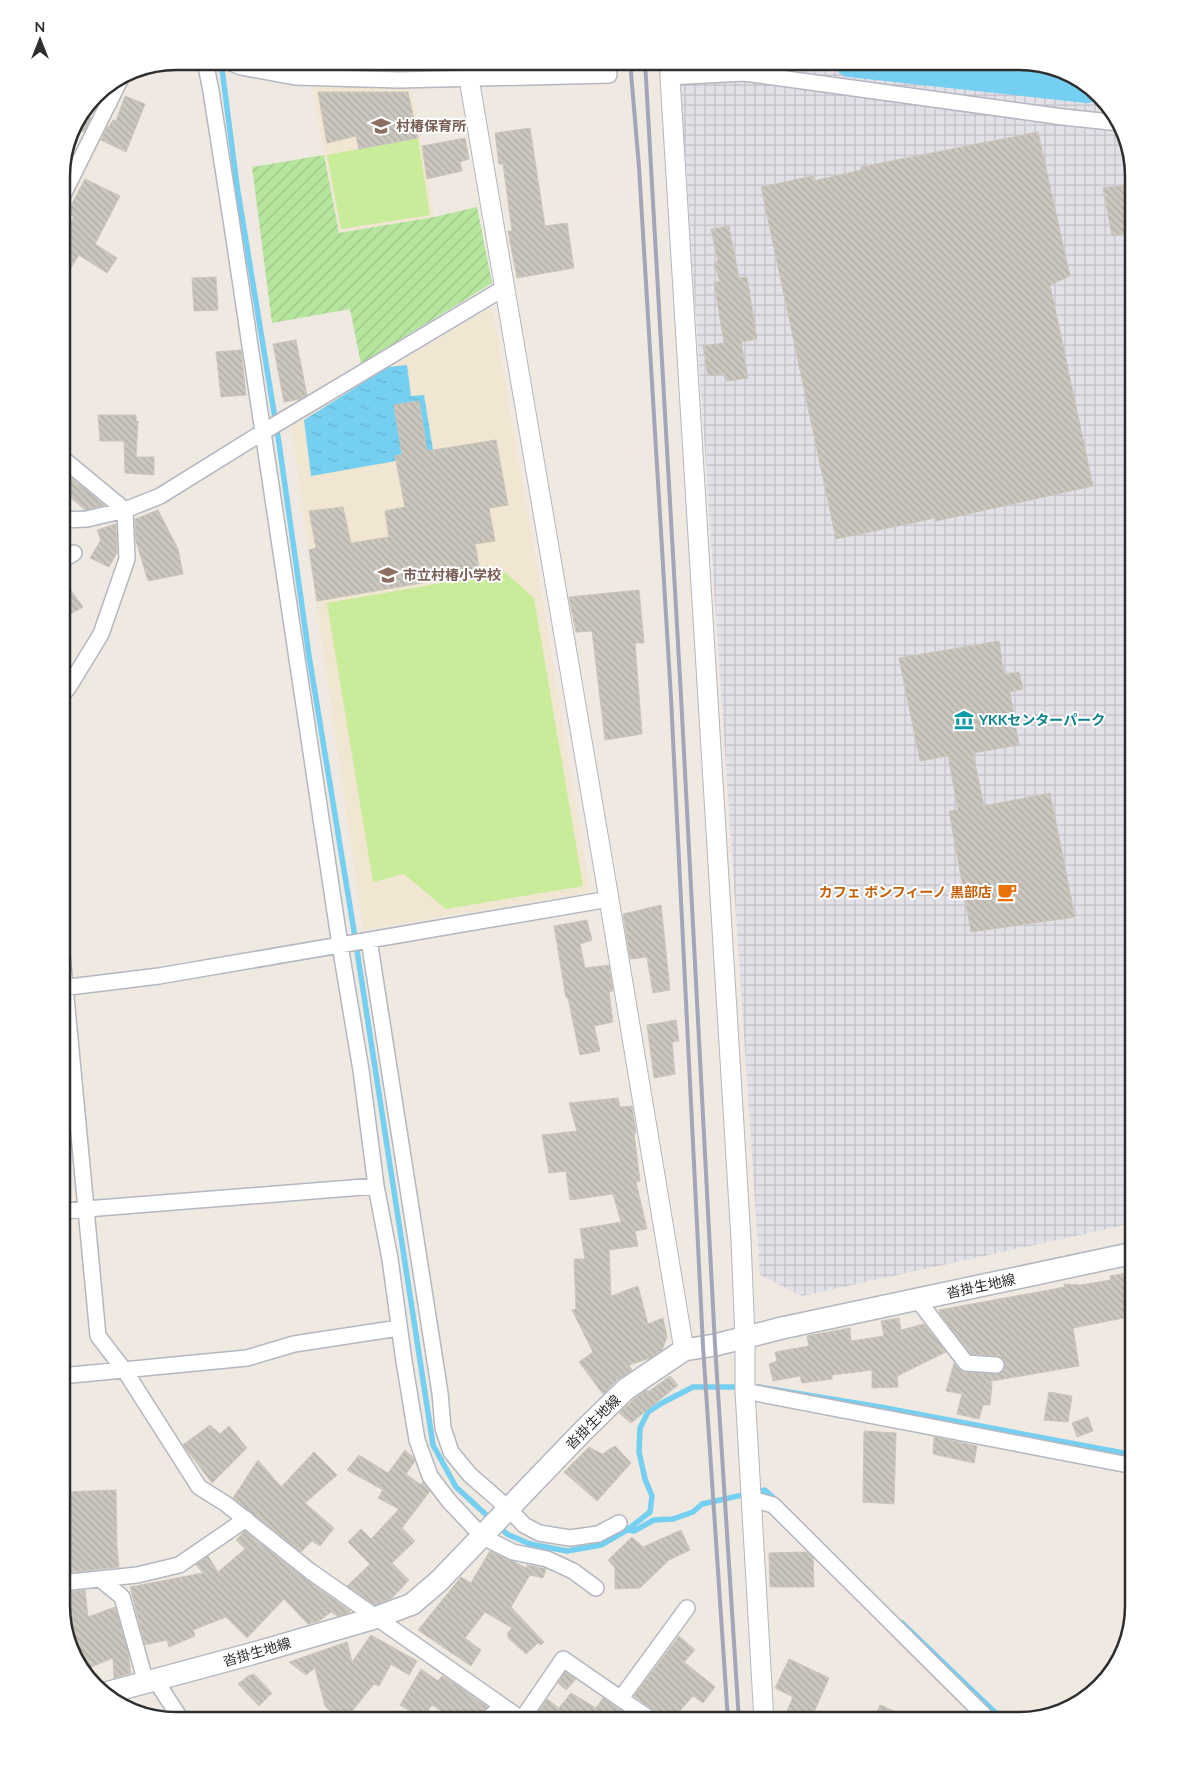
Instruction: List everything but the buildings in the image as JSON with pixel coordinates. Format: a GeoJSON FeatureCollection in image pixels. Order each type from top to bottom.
{"type":"FeatureCollection","features":[{"type":"Feature","properties":{"kind":"main road","name":"沓掛生地線"},"geometry":{"type":"LineString","coordinates":[[113,1691],[375,1618],[412,1604],[439,1582],[583,1431],[626,1389],[684,1350],[715,1345],[782,1328],[1125,1255]]}},
{"type":"Feature","properties":{"kind":"street"},"geometry":{"type":"LineString","coordinates":[[207,70],[340,945],[361,1070],[376,1186],[390,1259],[417,1440],[430,1476],[449,1501],[497,1522],[524,1525],[539,1533],[570,1538],[598,1534],[619,1523]]}},
{"type":"Feature","properties":{"kind":"street"},"geometry":{"type":"LineString","coordinates":[[256,70],[295,77],[400,80],[456,70]]}},
{"type":"Feature","properties":{"kind":"street"},"geometry":{"type":"LineString","coordinates":[[467,70],[684,1350]]}},
{"type":"Feature","properties":{"kind":"street"},"geometry":{"type":"LineString","coordinates":[[508,70],[609,75]]}},
{"type":"Feature","properties":{"kind":"street"},"geometry":{"type":"LineString","coordinates":[[763,1712],[745,1391],[745,1338],[740,1230],[669,71],[744,73],[1054,116],[1110,122]]}},
{"type":"Feature","properties":{"kind":"street"},"geometry":{"type":"LineString","coordinates":[[70,183],[116,89]]}},
{"type":"Feature","properties":{"kind":"street"},"geometry":{"type":"LineString","coordinates":[[102,100],[109,103]]}},
{"type":"Feature","properties":{"kind":"street"},"geometry":{"type":"LineString","coordinates":[[70,520],[87,520],[125,510],[160,496],[504,288]]}},
{"type":"Feature","properties":{"kind":"street"},"geometry":{"type":"LineString","coordinates":[[70,465],[125,510],[127,559],[101,634],[70,681]]}},
{"type":"Feature","properties":{"kind":"street"},"geometry":{"type":"LineString","coordinates":[[70,987],[159,976],[609,899]]}},
{"type":"Feature","properties":{"kind":"street"},"geometry":{"type":"LineString","coordinates":[[369,940],[440,1394],[443,1428],[451,1452],[470,1476],[513,1552],[547,1559],[572,1571],[596,1588]]}},
{"type":"Feature","properties":{"kind":"street"},"geometry":{"type":"LineString","coordinates":[[70,1048],[98,1336],[125,1371],[199,1486],[246,1519],[310,1571],[511,1712]]}},
{"type":"Feature","properties":{"kind":"street"},"geometry":{"type":"LineString","coordinates":[[70,1210],[376,1186]]}},
{"type":"Feature","properties":{"kind":"street"},"geometry":{"type":"LineString","coordinates":[[917,1299],[966,1363],[996,1365]]}},
{"type":"Feature","properties":{"kind":"street"},"geometry":{"type":"LineString","coordinates":[[70,1375],[247,1358],[294,1344],[400,1328]]}},
{"type":"Feature","properties":{"kind":"street"},"geometry":{"type":"LineString","coordinates":[[745,1391],[1125,1464]]}},
{"type":"Feature","properties":{"kind":"street"},"geometry":{"type":"LineString","coordinates":[[751,1498],[773,1505],[981,1712]]}},
{"type":"Feature","properties":{"kind":"street"},"geometry":{"type":"LineString","coordinates":[[70,1582],[137,1575],[179,1565],[246,1519]]}},
{"type":"Feature","properties":{"kind":"street"},"geometry":{"type":"LineString","coordinates":[[100,1579],[122,1597],[151,1682],[175,1712]]}},
{"type":"Feature","properties":{"kind":"street"},"geometry":{"type":"LineString","coordinates":[[621,1698],[687,1608]]}},
{"type":"Feature","properties":{"kind":"street"},"geometry":{"type":"LineString","coordinates":[[528,1712],[563,1659],[640,1712]]}},
{"type":"Feature","properties":{"kind":"street"},"geometry":{"type":"LineString","coordinates":[[495,1712],[502,1706]]}},
{"type":"Feature","properties":{"kind":"shaded area"},"geometry":{"type":"Polygon","coordinates":[[[680,70],[1026,70],[1053,76],[1078,88],[1099,106],[1117,135],[1124,162],[1125,176],[1125,1225],[802,1296],[760,1275],[680,70]]]}},
{"type":"Feature","properties":{"kind":"shaded area"},"geometry":{"type":"Polygon","coordinates":[[[312,86],[411,86],[434,217],[339,233],[312,86]]]}},
{"type":"Feature","properties":{"kind":"shaded area"},"geometry":{"type":"Polygon","coordinates":[[[492,307],[542,596],[590,892],[363,930],[291,426],[492,307]]]}},
{"type":"Feature","properties":{"kind":"green space"},"geometry":{"type":"Polygon","coordinates":[[[418,138],[430,215],[341,229],[327,155],[418,138]]]}},
{"type":"Feature","properties":{"kind":"green space"},"geometry":{"type":"Polygon","coordinates":[[[324,155],[339,233],[434,217],[477,207],[492,283],[361,364],[350,309],[272,323],[252,167],[324,155]]]}},
{"type":"Feature","properties":{"kind":"green space"},"geometry":{"type":"Polygon","coordinates":[[[505,572],[534,598],[583,886],[446,909],[404,874],[373,882],[327,603],[505,572]]]}},
{"type":"Feature","properties":{"kind":"water"},"geometry":{"type":"Polygon","coordinates":[[[407,365],[411,396],[424,395],[433,450],[396,456],[396,461],[311,476],[304,420],[388,367],[407,365]]]}},
{"type":"Feature","properties":{"kind":"waterway"},"geometry":{"type":"LineString","coordinates":[[222,70],[237,186],[279,443],[309,656],[354,931],[433,1445],[456,1487],[507,1534],[530,1544],[567,1551],[601,1545],[627,1530],[650,1512],[652,1496],[645,1479],[639,1452],[640,1428],[648,1412],[693,1387],[742,1387]]}},
{"type":"Feature","properties":{"kind":"waterway"},"geometry":{"type":"LineString","coordinates":[[932,70],[1074,86]]}},
{"type":"Feature","properties":{"kind":"waterway"},"geometry":{"type":"LineString","coordinates":[[759,1387],[880,1407],[1125,1453]]}},
{"type":"Feature","properties":{"kind":"waterway"},"geometry":{"type":"LineString","coordinates":[[627,1530],[634,1531],[654,1520],[673,1519],[693,1512],[702,1504],[765,1490],[777,1501]]}},
{"type":"Feature","properties":{"kind":"waterway"},"geometry":{"type":"LineString","coordinates":[[902,1623],[995,1712]]}},
{"type":"Feature","properties":{"kind":"railway"},"geometry":{"type":"LineString","coordinates":[[631,70],[639,167],[671,698],[703,1346],[727,1712]]}},
{"type":"Feature","properties":{"kind":"railway"},"geometry":{"type":"LineString","coordinates":[[646,70],[715,1345],[738,1712]]}},
{"type":"Feature","properties":{"kind":"place","name":"村椿保育所"},"geometry":{"type":"Point","coordinates":[381,126]}},
{"type":"Feature","properties":{"kind":"place","name":"市立村椿小学校"},"geometry":{"type":"Point","coordinates":[388,575]}},
{"type":"Feature","properties":{"kind":"place","name":"YKKセンターパーク"},"geometry":{"type":"Point","coordinates":[964,720]}},
{"type":"Feature","properties":{"kind":"place","name":"カフェ ボンフィーノ 黒部店"},"geometry":{"type":"Point","coordinates":[1007,892]}}]}
